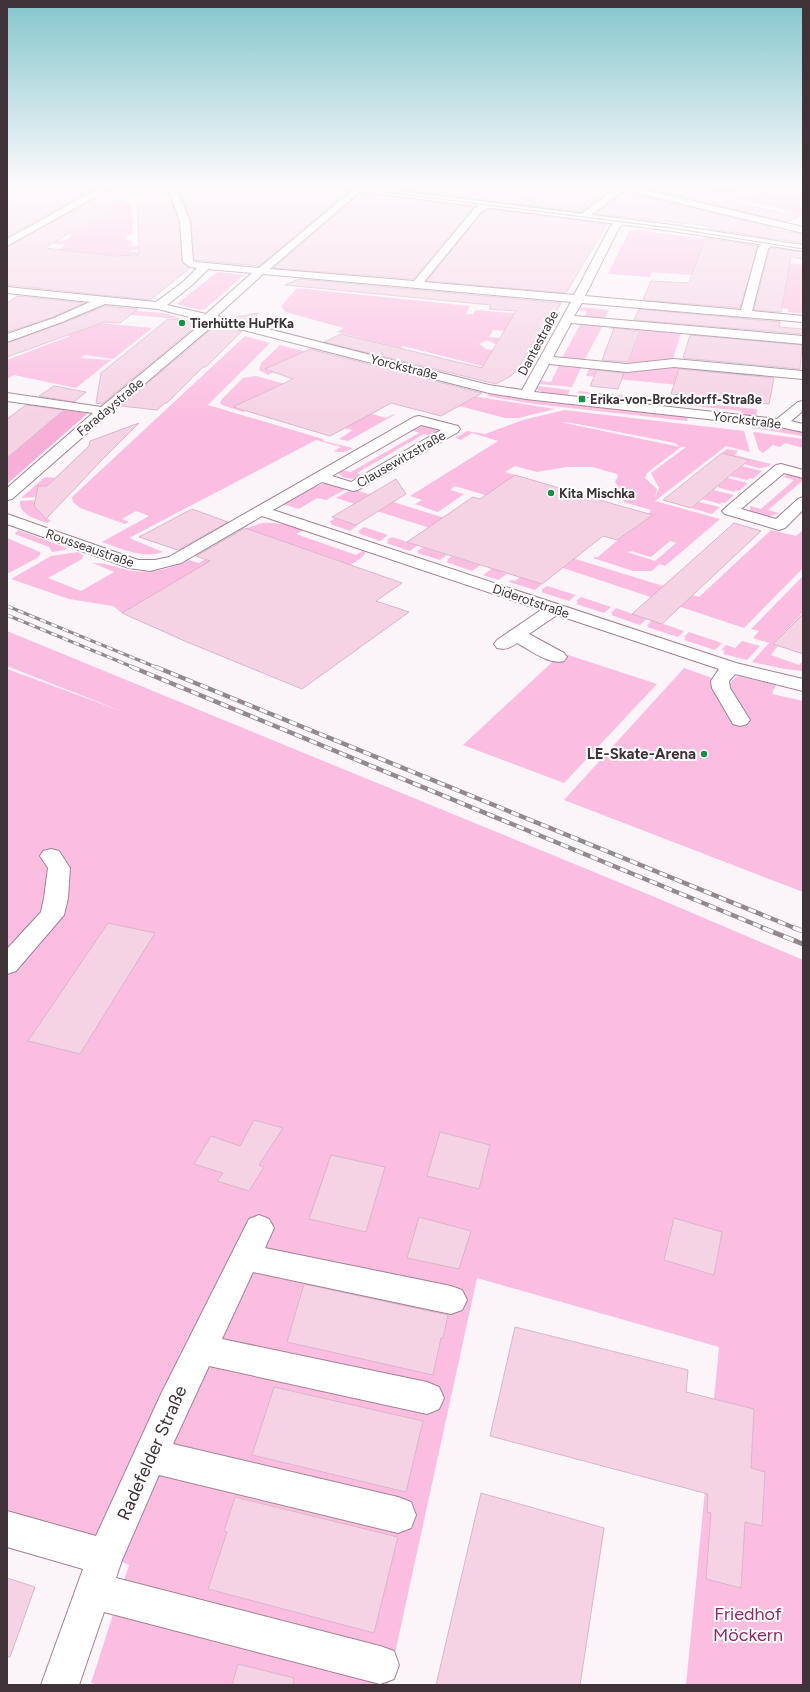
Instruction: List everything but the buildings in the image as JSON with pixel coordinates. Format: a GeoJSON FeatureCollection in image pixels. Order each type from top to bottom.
{"type":"FeatureCollection","features":[{"type":"Feature","properties":{"kind":"street"},"geometry":{"type":"LineString","coordinates":[[188,262],[194,265],[803,319]]}},
{"type":"Feature","properties":{"kind":"street","name":"Faradaystraße"},"geometry":{"type":"LineString","coordinates":[[7,496],[211,319],[272,262]]}},
{"type":"Feature","properties":{"kind":"street"},"geometry":{"type":"LineString","coordinates":[[417,284],[435,262]]}},
{"type":"Feature","properties":{"kind":"street","name":"Dantestraße"},"geometry":{"type":"LineString","coordinates":[[526,396],[597,262]]}},
{"type":"Feature","properties":{"kind":"street"},"geometry":{"type":"LineString","coordinates":[[746,314],[759,262]]}},
{"type":"Feature","properties":{"kind":"street"},"geometry":{"type":"LineString","coordinates":[[158,306],[187,284],[206,266]]}},
{"type":"Feature","properties":{"kind":"street","name":"Yorckstraße"},"geometry":{"type":"LineString","coordinates":[[7,290],[158,306],[526,396],[780,424],[803,428]]}},
{"type":"Feature","properties":{"kind":"street"},"geometry":{"type":"LineString","coordinates":[[7,338],[58,320],[103,300]]}},
{"type":"Feature","properties":{"kind":"street"},"geometry":{"type":"LineString","coordinates":[[567,319],[803,340]]}},
{"type":"Feature","properties":{"kind":"street"},"geometry":{"type":"LineString","coordinates":[[545,360],[627,368],[674,363],[767,373],[803,375]]}},
{"type":"Feature","properties":{"kind":"street"},"geometry":{"type":"LineString","coordinates":[[7,397],[104,411]]}},
{"type":"Feature","properties":{"kind":"street"},"geometry":{"type":"LineString","coordinates":[[780,424],[803,405]]}},
{"type":"Feature","properties":{"kind":"street","name":"Clausewitzstraße"},"geometry":{"type":"LineString","coordinates":[[175,560],[418,420],[453,429],[353,487],[320,477]]}},
{"type":"Feature","properties":{"kind":"street"},"geometry":{"type":"LineString","coordinates":[[803,474],[781,468],[730,511],[779,525],[803,502]]}},
{"type":"Feature","properties":{"kind":"street","name":"Diderotstraße"},"geometry":{"type":"LineString","coordinates":[[261,511],[730,668],[803,685]]}},
{"type":"Feature","properties":{"kind":"street","name":"Rousseaustraße"},"geometry":{"type":"LineString","coordinates":[[7,518],[135,565],[153,566],[175,560]]}},
{"type":"Feature","properties":{"kind":"street"},"geometry":{"type":"LineString","coordinates":[[554,609],[509,640],[558,657]]}},
{"type":"Feature","properties":{"kind":"street"},"geometry":{"type":"LineString","coordinates":[[730,668],[720,681],[721,688],[740,720]]}},
{"type":"Feature","properties":{"kind":"street"},"geometry":{"type":"LineString","coordinates":[[7,965],[52,915],[63,892],[59,868],[51,856]]}},
{"type":"Feature","properties":{"kind":"street","name":"Radefelder Straße"},"geometry":{"type":"LineString","coordinates":[[60,1685],[105,1557],[200,1348],[252,1242],[451,1300]]}},
{"type":"Feature","properties":{"kind":"street"},"geometry":{"type":"LineString","coordinates":[[200,1348],[427,1398]]}},
{"type":"Feature","properties":{"kind":"street"},"geometry":{"type":"LineString","coordinates":[[151,1456],[398,1515]]}},
{"type":"Feature","properties":{"kind":"street"},"geometry":{"type":"LineString","coordinates":[[7,1529],[105,1557]]}},
{"type":"Feature","properties":{"kind":"street"},"geometry":{"type":"LineString","coordinates":[[93,1591],[380,1665]]}},
{"type":"Feature","properties":{"kind":"green space"},"geometry":{"type":"Polygon","coordinates":[[[32,262],[90,262],[7,273],[32,262]]]}},
{"type":"Feature","properties":{"kind":"green space"},"geometry":{"type":"Polygon","coordinates":[[[614,262],[745,262],[743,271],[752,272],[752,274],[741,273],[729,278],[652,272],[650,277],[608,274],[614,262]]]}},
{"type":"Feature","properties":{"kind":"green space"},"geometry":{"type":"Polygon","coordinates":[[[790,263],[803,265],[803,314],[788,312],[788,309],[782,308],[790,263]]]}},
{"type":"Feature","properties":{"kind":"green space"},"geometry":{"type":"Polygon","coordinates":[[[219,272],[244,275],[205,309],[200,310],[177,304],[216,273],[219,272]]]}},
{"type":"Feature","properties":{"kind":"green space"},"geometry":{"type":"Polygon","coordinates":[[[297,288],[470,306],[466,314],[473,314],[476,310],[522,314],[559,311],[554,320],[538,318],[508,331],[493,330],[489,337],[500,338],[499,346],[487,340],[479,344],[486,349],[493,350],[489,370],[481,368],[482,366],[403,346],[400,348],[337,332],[344,328],[285,312],[281,306],[297,288]]]}},
{"type":"Feature","properties":{"kind":"green space"},"geometry":{"type":"Polygon","coordinates":[[[580,307],[609,310],[604,320],[583,319],[587,311],[578,310],[580,307]]]}},
{"type":"Feature","properties":{"kind":"green space"},"geometry":{"type":"Polygon","coordinates":[[[96,308],[163,313],[188,320],[90,311],[96,308]]]}},
{"type":"Feature","properties":{"kind":"green space"},"geometry":{"type":"Polygon","coordinates":[[[79,321],[152,328],[113,359],[85,355],[81,358],[111,360],[76,388],[14,375],[7,379],[7,360],[70,336],[50,330],[38,334],[31,332],[47,326],[71,334],[49,326],[54,324],[74,325],[79,321]]]}},
{"type":"Feature","properties":{"kind":"green space"},"geometry":{"type":"Polygon","coordinates":[[[582,321],[603,325],[584,361],[561,360],[582,321]]]}},
{"type":"Feature","properties":{"kind":"green space"},"geometry":{"type":"Polygon","coordinates":[[[612,324],[682,330],[672,362],[627,366],[642,328],[616,326],[614,329],[609,329],[612,324]]]}},
{"type":"Feature","properties":{"kind":"green space"},"geometry":{"type":"Polygon","coordinates":[[[245,336],[270,343],[208,405],[323,439],[323,441],[353,448],[344,452],[334,451],[341,447],[316,440],[129,538],[163,552],[155,554],[140,554],[102,542],[149,516],[136,511],[122,519],[129,522],[125,524],[80,508],[73,502],[72,497],[245,336]]]}},
{"type":"Feature","properties":{"kind":"green space"},"geometry":{"type":"Polygon","coordinates":[[[280,345],[479,397],[555,409],[519,418],[505,418],[285,360],[266,369],[275,372],[268,375],[259,370],[261,363],[280,345]]]}},
{"type":"Feature","properties":{"kind":"green space"},"geometry":{"type":"Polygon","coordinates":[[[560,363],[582,366],[572,387],[539,384],[541,381],[551,382],[560,363]]]}},
{"type":"Feature","properties":{"kind":"green space"},"geometry":{"type":"Polygon","coordinates":[[[668,365],[747,372],[745,388],[771,394],[586,376],[590,366],[668,365]]]}},
{"type":"Feature","properties":{"kind":"green space"},"geometry":{"type":"Polygon","coordinates":[[[256,376],[379,410],[372,414],[386,418],[396,414],[348,441],[339,439],[353,430],[234,407],[246,411],[243,412],[220,403],[222,399],[243,378],[256,376]]]}},
{"type":"Feature","properties":{"kind":"green space"},"geometry":{"type":"Polygon","coordinates":[[[538,386],[570,390],[567,397],[545,394],[537,389],[538,386]]]}},
{"type":"Feature","properties":{"kind":"green space"},"geometry":{"type":"Polygon","coordinates":[[[579,391],[757,409],[756,417],[741,415],[741,411],[577,393],[579,391]]]}},
{"type":"Feature","properties":{"kind":"green space"},"geometry":{"type":"Polygon","coordinates":[[[492,392],[688,417],[687,421],[534,404],[487,396],[492,392]]]}},
{"type":"Feature","properties":{"kind":"green space"},"geometry":{"type":"Polygon","coordinates":[[[564,410],[744,431],[750,452],[726,446],[655,501],[720,519],[665,566],[659,564],[652,571],[633,571],[593,558],[598,557],[619,539],[652,515],[648,514],[651,510],[623,502],[625,497],[615,482],[618,476],[617,474],[592,467],[567,467],[537,472],[515,466],[505,472],[515,475],[498,499],[455,486],[450,490],[464,494],[438,512],[415,504],[422,500],[410,496],[498,441],[472,433],[461,440],[455,438],[467,431],[485,434],[523,420],[564,410]],[[560,422],[680,447],[675,443],[560,422]],[[681,447],[647,473],[645,478],[657,489],[655,498],[659,488],[651,473],[686,447],[681,447]],[[670,541],[651,557],[631,551],[627,552],[655,561],[676,543],[670,541]]]}},
{"type":"Feature","properties":{"kind":"green space"},"geometry":{"type":"Polygon","coordinates":[[[755,424],[803,432],[803,436],[753,428],[755,424]]]}},
{"type":"Feature","properties":{"kind":"green space"},"geometry":{"type":"Polygon","coordinates":[[[422,426],[436,428],[438,432],[432,436],[424,434],[357,473],[364,476],[354,479],[339,474],[342,470],[351,472],[419,433],[412,430],[422,426]]]}},
{"type":"Feature","properties":{"kind":"green space"},"geometry":{"type":"Polygon","coordinates":[[[753,432],[803,439],[803,448],[785,443],[780,447],[773,445],[763,453],[759,450],[753,432]]]}},
{"type":"Feature","properties":{"kind":"green space"},"geometry":{"type":"Polygon","coordinates":[[[727,449],[738,451],[734,455],[771,464],[762,468],[744,464],[749,460],[722,453],[727,449]]]}},
{"type":"Feature","properties":{"kind":"green space"},"geometry":{"type":"Polygon","coordinates":[[[742,466],[762,471],[753,479],[750,478],[747,480],[730,476],[742,466]]]}},
{"type":"Feature","properties":{"kind":"green space"},"geometry":{"type":"Polygon","coordinates":[[[788,474],[803,475],[803,482],[801,482],[768,510],[779,513],[772,516],[764,516],[757,515],[750,511],[750,506],[761,509],[794,480],[783,477],[788,474]]]}},
{"type":"Feature","properties":{"kind":"green space"},"geometry":{"type":"Polygon","coordinates":[[[45,477],[55,478],[47,486],[38,487],[40,489],[35,497],[21,498],[45,477]]]}},
{"type":"Feature","properties":{"kind":"green space"},"geometry":{"type":"Polygon","coordinates":[[[728,478],[748,483],[739,491],[736,490],[734,492],[717,487],[728,478]]]}},
{"type":"Feature","properties":{"kind":"green space"},"geometry":{"type":"Polygon","coordinates":[[[323,484],[334,484],[348,488],[326,500],[317,498],[299,509],[283,504],[308,488],[323,484]]]}},
{"type":"Feature","properties":{"kind":"green space"},"geometry":{"type":"Polygon","coordinates":[[[352,489],[505,537],[511,565],[502,572],[507,574],[498,580],[483,575],[507,558],[502,551],[336,498],[352,489]]]}},
{"type":"Feature","properties":{"kind":"green space"},"geometry":{"type":"Polygon","coordinates":[[[713,490],[734,495],[725,503],[722,502],[720,504],[702,499],[713,490]]]}},
{"type":"Feature","properties":{"kind":"green space"},"geometry":{"type":"Polygon","coordinates":[[[36,500],[43,516],[51,521],[47,523],[38,520],[29,516],[22,510],[20,501],[36,500]]]}},
{"type":"Feature","properties":{"kind":"green space"},"geometry":{"type":"Polygon","coordinates":[[[699,502],[720,507],[712,514],[691,508],[699,502]]]}},
{"type":"Feature","properties":{"kind":"green space"},"geometry":{"type":"Polygon","coordinates":[[[335,518],[358,525],[350,531],[330,524],[332,523],[329,522],[335,518]]]}},
{"type":"Feature","properties":{"kind":"green space"},"geometry":{"type":"Polygon","coordinates":[[[262,523],[278,523],[299,528],[304,530],[296,534],[356,555],[364,550],[365,554],[341,571],[340,561],[259,533],[122,613],[113,606],[69,599],[11,579],[51,556],[78,552],[83,555],[82,559],[48,578],[81,591],[114,572],[93,563],[105,564],[140,572],[165,569],[188,560],[199,563],[247,535],[238,531],[262,523]]]}},
{"type":"Feature","properties":{"kind":"green space"},"geometry":{"type":"Polygon","coordinates":[[[364,527],[388,535],[380,541],[358,533],[360,532],[358,531],[364,527]]]}},
{"type":"Feature","properties":{"kind":"green space"},"geometry":{"type":"Polygon","coordinates":[[[18,530],[67,548],[65,550],[52,552],[49,547],[15,534],[18,530]]]}},
{"type":"Feature","properties":{"kind":"green space"},"geometry":{"type":"Polygon","coordinates":[[[771,530],[796,536],[803,530],[803,568],[744,628],[539,560],[569,557],[699,597],[771,530]]]}},
{"type":"Feature","properties":{"kind":"green space"},"geometry":{"type":"Polygon","coordinates":[[[392,537],[418,545],[410,551],[386,543],[389,541],[387,540],[392,537]]]}},
{"type":"Feature","properties":{"kind":"green space"},"geometry":{"type":"Polygon","coordinates":[[[7,538],[40,552],[40,555],[9,573],[7,572],[7,538]]]}},
{"type":"Feature","properties":{"kind":"green space"},"geometry":{"type":"Polygon","coordinates":[[[423,547],[447,555],[440,560],[417,553],[419,552],[417,551],[423,547]]]}},
{"type":"Feature","properties":{"kind":"green space"},"geometry":{"type":"Polygon","coordinates":[[[452,556],[480,565],[472,571],[446,562],[452,556]]]}},
{"type":"Feature","properties":{"kind":"green space"},"geometry":{"type":"Polygon","coordinates":[[[803,576],[803,612],[773,644],[778,646],[771,655],[799,665],[803,661],[803,671],[752,662],[769,643],[753,638],[759,631],[751,629],[803,576]]]}},
{"type":"Feature","properties":{"kind":"green space"},"geometry":{"type":"Polygon","coordinates":[[[521,577],[542,584],[535,590],[509,582],[511,580],[515,581],[521,577]]]}},
{"type":"Feature","properties":{"kind":"green space"},"geometry":{"type":"Polygon","coordinates":[[[547,586],[576,595],[569,601],[541,592],[543,591],[541,590],[547,586]]]}},
{"type":"Feature","properties":{"kind":"green space"},"geometry":{"type":"Polygon","coordinates":[[[581,597],[611,607],[604,613],[576,604],[578,602],[576,601],[581,597]]]}},
{"type":"Feature","properties":{"kind":"green space"},"geometry":{"type":"Polygon","coordinates":[[[616,608],[647,619],[640,625],[611,615],[616,608]]]}},
{"type":"Feature","properties":{"kind":"green space"},"geometry":{"type":"Polygon","coordinates":[[[652,620],[684,631],[678,637],[647,627],[652,620]]]}},
{"type":"Feature","properties":{"kind":"green space","name":"Friedhof Möckern"},"geometry":{"type":"Polygon","coordinates":[[[7,631],[650,895],[803,960],[803,1685],[686,1685],[719,1347],[477,1278],[388,1685],[100,1685],[91,1683],[129,1565],[37,1525],[7,1516],[7,669],[124,712],[7,666],[7,631]]]}},
{"type":"Feature","properties":{"kind":"green space"},"geometry":{"type":"Polygon","coordinates":[[[689,632],[722,643],[715,650],[684,640],[686,638],[684,637],[689,632]]]}},
{"type":"Feature","properties":{"kind":"green space"},"geometry":{"type":"Polygon","coordinates":[[[742,641],[760,646],[747,660],[723,654],[725,651],[721,650],[726,645],[735,648],[742,641]]]}},
{"type":"Feature","properties":{"kind":"green space"},"geometry":{"type":"Polygon","coordinates":[[[562,653],[657,684],[564,783],[463,745],[562,653]]]}},
{"type":"Feature","properties":{"kind":"green space","name":"LE-Skate-Arena"},"geometry":{"type":"Polygon","coordinates":[[[684,668],[729,684],[737,676],[776,685],[772,694],[803,701],[803,892],[564,800],[684,668]]]}},
{"type":"Feature","properties":{"kind":"shaded area"},"geometry":{"type":"Polygon","coordinates":[[[64,410],[88,413],[7,484],[7,458],[64,410]]]}},
{"type":"Feature","properties":{"kind":"railway"},"geometry":{"type":"LineString","coordinates":[[7,606],[158,668]]}},
{"type":"Feature","properties":{"kind":"railway"},"geometry":{"type":"LineString","coordinates":[[7,615],[135,668]]}},
{"type":"Feature","properties":{"kind":"railway"},"geometry":{"type":"LineString","coordinates":[[132,667],[766,929]]}},
{"type":"Feature","properties":{"kind":"railway"},"geometry":{"type":"LineString","coordinates":[[156,667],[797,929]]}},
{"type":"Feature","properties":{"kind":"railway"},"geometry":{"type":"LineString","coordinates":[[763,928],[803,944]]}},
{"type":"Feature","properties":{"kind":"railway"},"geometry":{"type":"LineString","coordinates":[[797,929],[803,931]]}},
{"type":"Feature","properties":{"kind":"place","name":"Tierhütte HuPfKa"},"geometry":{"type":"Point","coordinates":[182,323]}},
{"type":"Feature","properties":{"kind":"place","name":"Erika-von-Brockdorff-Straße"},"geometry":{"type":"Point","coordinates":[582,399]}},
{"type":"Feature","properties":{"kind":"place","name":"Kita Mischka"},"geometry":{"type":"Point","coordinates":[551,493]}},
{"type":"Feature","properties":{"kind":"place","name":"LE-Skate-Arena"},"geometry":{"type":"Point","coordinates":[704,754]}}]}
